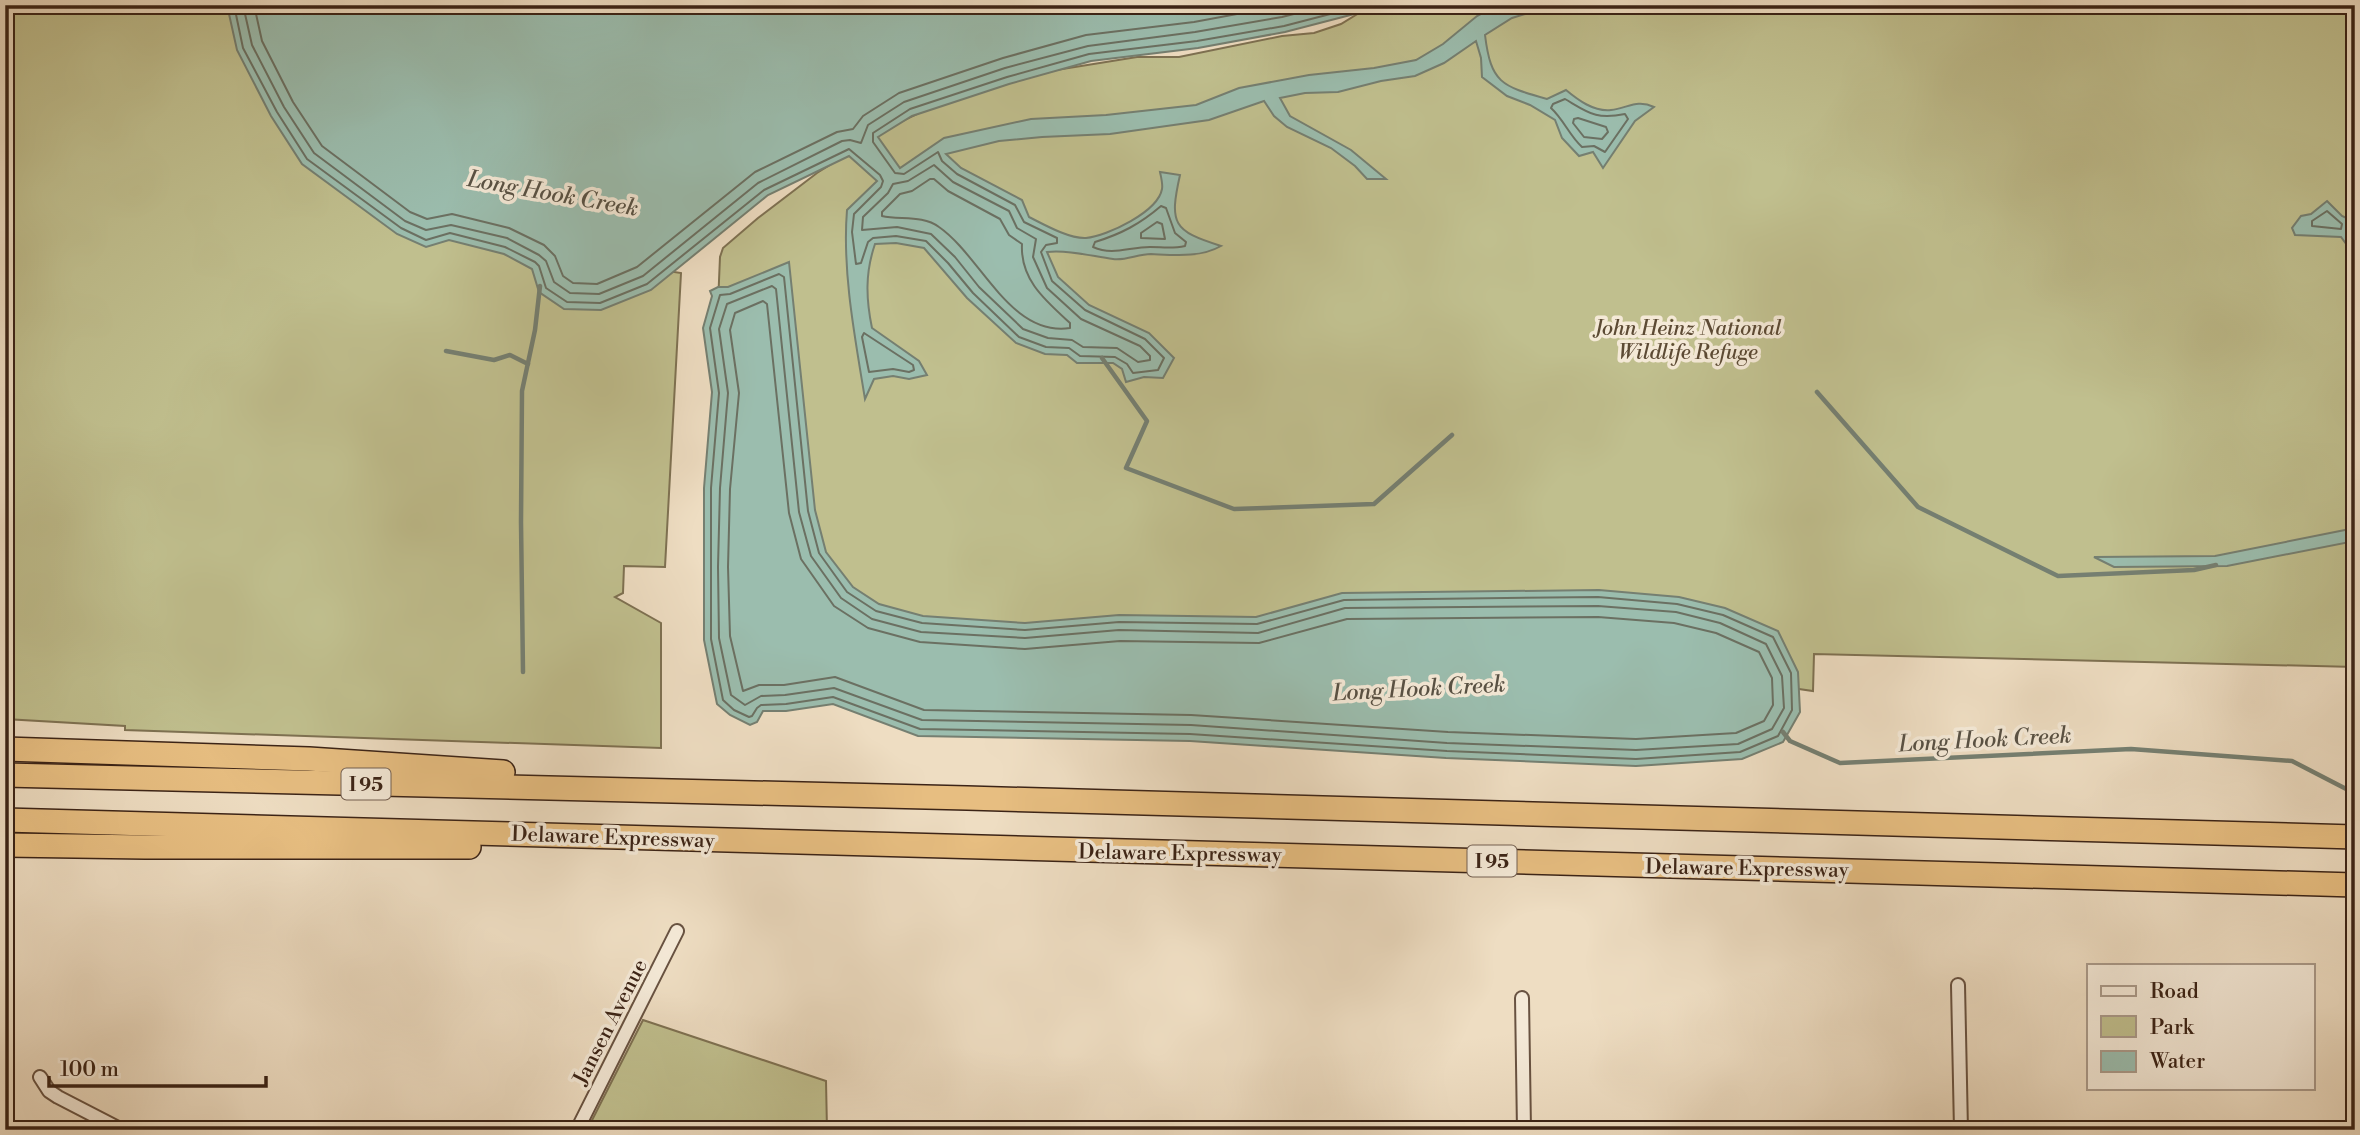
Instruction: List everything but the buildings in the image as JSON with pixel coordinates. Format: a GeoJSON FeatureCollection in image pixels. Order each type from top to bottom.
{"type":"FeatureCollection","features":[{"type":"Feature","properties":{"kind":"highway"},"geometry":{"type":"LineString","coordinates":[[5,749],[355,762],[560,776],[726,793]]}},
{"type":"Feature","properties":{"kind":"highway","name":"I 95"},"geometry":{"type":"LineString","coordinates":[[5,775],[2355,837]]}},
{"type":"Feature","properties":{"kind":"highway","name":"Delaware Expressway"},"geometry":{"type":"LineString","coordinates":[[5,820],[2355,885]]}},
{"type":"Feature","properties":{"kind":"highway"},"geometry":{"type":"LineString","coordinates":[[5,845],[459,848],[630,838]]}},
{"type":"Feature","properties":{"kind":"street","name":"Jansen Avenue"},"geometry":{"type":"LineString","coordinates":[[577,1130],[677,930]]}},
{"type":"Feature","properties":{"kind":"street"},"geometry":{"type":"LineString","coordinates":[[1958,985],[1961,1130]]}},
{"type":"Feature","properties":{"kind":"street"},"geometry":{"type":"LineString","coordinates":[[1522,998],[1524,1130]]}},
{"type":"Feature","properties":{"kind":"street"},"geometry":{"type":"LineString","coordinates":[[40,1077],[49,1091],[58,1097],[122,1130]]}},
{"type":"Feature","properties":{"kind":"street"},"geometry":{"type":"LineString","coordinates":[[2269,1130],[2355,1128]]}},
{"type":"Feature","properties":{"kind":"green space"},"geometry":{"type":"Polygon","coordinates":[[[5,5],[289,5],[668,271],[681,273],[665,567],[624,566],[623,593],[615,597],[661,623],[661,748],[125,730],[125,726],[5,719],[5,5]]]}},
{"type":"Feature","properties":{"kind":"green space","name":"John Heinz National Wildlife Refuge"},"geometry":{"type":"Polygon","coordinates":[[[1372,5],[2355,5],[2355,667],[1814,654],[1813,691],[1707,676],[907,629],[709,519],[720,257],[723,248],[758,218],[817,173],[894,125],[1013,77],[1137,57],[1179,57],[1282,36],[1314,33],[1341,24],[1372,5]]]}},
{"type":"Feature","properties":{"kind":"green space"},"geometry":{"type":"Polygon","coordinates":[[[643,1020],[826,1081],[827,1130],[587,1130],[643,1020]]]}},
{"type":"Feature","properties":{"kind":"water"},"geometry":{"type":"Polygon","coordinates":[[[227,5],[1389,5],[1285,32],[1198,48],[1091,61],[912,116],[878,137],[900,168],[944,138],[1031,119],[1106,115],[1196,105],[1239,88],[1416,60],[1443,44],[1477,16],[1497,5],[1555,5],[1512,18],[1485,35],[1495,73],[1509,86],[1547,99],[1566,90],[1598,109],[1617,109],[1637,104],[1654,107],[1635,121],[1603,168],[1593,152],[1579,156],[1562,138],[1555,120],[1530,105],[1507,96],[1482,77],[1481,58],[1476,41],[1444,63],[1415,76],[1338,92],[1305,93],[1280,98],[1290,116],[1351,150],[1386,179],[1367,179],[1331,148],[1287,127],[1274,116],[1264,101],[1209,120],[1110,134],[999,141],[946,154],[961,168],[1022,200],[1029,217],[1079,238],[1106,233],[1142,214],[1158,198],[1162,187],[1160,172],[1180,175],[1175,205],[1178,223],[1193,235],[1221,246],[1196,254],[1146,254],[1118,259],[1047,252],[1058,277],[1089,305],[1149,333],[1174,358],[1163,378],[1144,377],[1126,382],[1122,369],[1113,363],[1077,363],[1067,355],[1045,354],[1016,343],[967,298],[924,248],[896,243],[875,244],[869,265],[868,286],[872,328],[919,361],[927,375],[909,379],[893,376],[874,379],[865,399],[848,281],[847,210],[877,181],[849,156],[768,195],[651,290],[601,310],[564,309],[539,292],[532,269],[504,254],[449,240],[426,247],[397,234],[302,164],[271,116],[237,50],[227,5]]]}},
{"type":"Feature","properties":{"kind":"water"},"geometry":{"type":"Polygon","coordinates":[[[2327,201],[2342,216],[2355,222],[2355,256],[2341,237],[2295,235],[2292,228],[2301,216],[2311,214],[2327,201]]]}},
{"type":"Feature","properties":{"kind":"water"},"geometry":{"type":"Polygon","coordinates":[[[789,262],[815,510],[826,552],[853,587],[879,604],[923,616],[1025,623],[1119,615],[1256,617],[1342,593],[1599,590],[1679,597],[1725,608],[1778,631],[1798,672],[1800,712],[1783,742],[1742,759],[1636,766],[1446,758],[1190,741],[918,736],[833,704],[786,711],[763,711],[757,722],[750,725],[730,715],[717,704],[704,640],[704,488],[712,392],[703,328],[712,296],[710,291],[718,287],[728,287],[789,262]]]}},
{"type":"Feature","properties":{"kind":"water"},"geometry":{"type":"Polygon","coordinates":[[[2355,528],[2355,541],[2227,566],[2114,567],[2094,557],[2215,556],[2355,528]]]}},
{"type":"Feature","properties":{"kind":"waterway"},"geometry":{"type":"LineString","coordinates":[[523,672],[522,391],[535,330],[540,286]]}},
{"type":"Feature","properties":{"kind":"waterway"},"geometry":{"type":"LineString","coordinates":[[446,351],[494,360],[510,355],[528,364]]}},
{"type":"Feature","properties":{"kind":"waterway"},"geometry":{"type":"LineString","coordinates":[[1102,358],[1147,421],[1126,468],[1234,509],[1374,504],[1452,435]]}},
{"type":"Feature","properties":{"kind":"waterway"},"geometry":{"type":"LineString","coordinates":[[1817,392],[1918,507],[2058,576],[2194,570],[2216,565]]}},
{"type":"Feature","properties":{"kind":"waterway","name":"Long Hook Creek"},"geometry":{"type":"LineString","coordinates":[[1783,732],[1790,741],[1840,763],[2131,749],[2292,761],[2354,793]]}}]}
